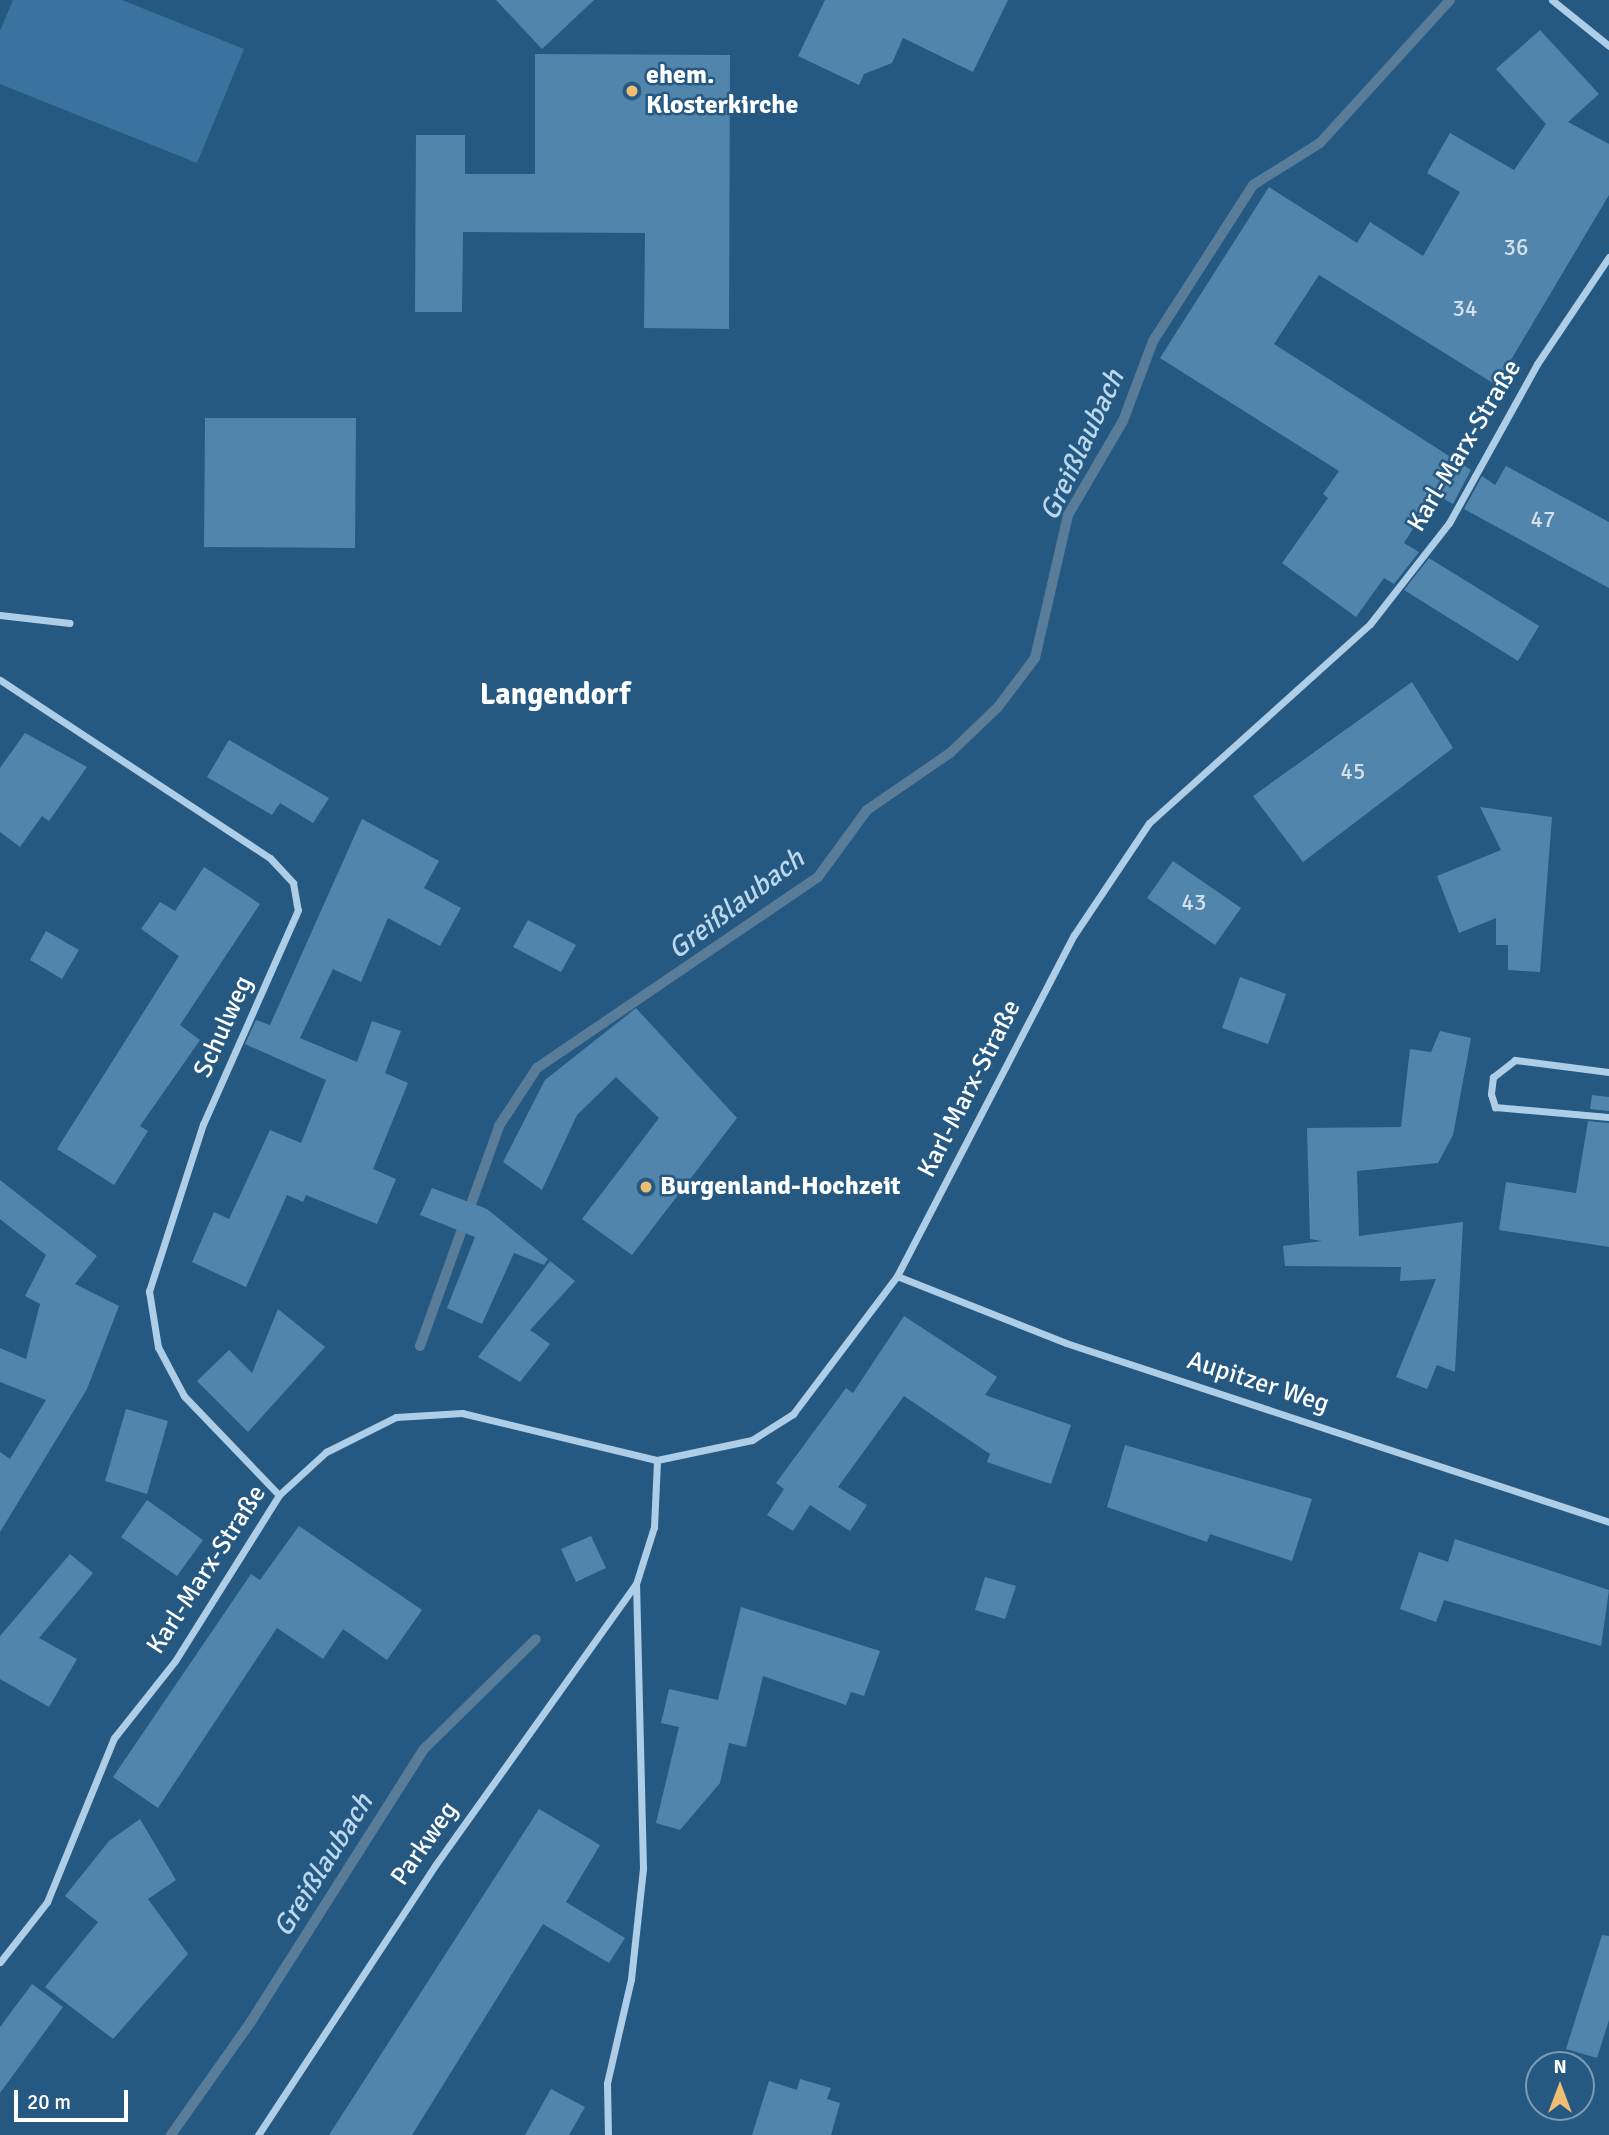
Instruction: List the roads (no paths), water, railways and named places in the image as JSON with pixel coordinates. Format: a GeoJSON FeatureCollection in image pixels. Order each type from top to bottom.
{"type":"FeatureCollection","features":[{"type":"Feature","properties":{"kind":"street"},"geometry":{"type":"LineString","coordinates":[[1552,0],[1609,46]]}},
{"type":"Feature","properties":{"kind":"street","name":"Karl-Marx-Straße"},"geometry":{"type":"LineString","coordinates":[[0,1962],[52,1891],[114,1738],[175,1661],[279,1495],[326,1452],[396,1417],[462,1413],[657,1460],[752,1440],[793,1414],[897,1276],[1074,935],[1149,824],[1370,624],[1449,523],[1537,364],[1609,257]]}},
{"type":"Feature","properties":{"kind":"street"},"geometry":{"type":"LineString","coordinates":[[0,615],[70,622]]}},
{"type":"Feature","properties":{"kind":"street","name":"Schulweg"},"geometry":{"type":"LineString","coordinates":[[0,680],[270,858],[293,883],[298,910],[203,1124],[149,1291],[158,1347],[184,1396],[279,1495]]}},
{"type":"Feature","properties":{"kind":"street"},"geometry":{"type":"LineString","coordinates":[[1609,1072],[1515,1060],[1493,1077],[1491,1094],[1495,1107],[1609,1117]]}},
{"type":"Feature","properties":{"kind":"street","name":"Aupitzer Weg"},"geometry":{"type":"LineString","coordinates":[[897,1276],[1066,1343],[1609,1522]]}},
{"type":"Feature","properties":{"kind":"street","name":"Parkweg"},"geometry":{"type":"LineString","coordinates":[[258,2135],[436,1864],[636,1584],[654,1527],[657,1460]]}},
{"type":"Feature","properties":{"kind":"street","name":"Parkweg"},"geometry":{"type":"LineString","coordinates":[[608,2135],[607,2083],[631,1979],[643,1868],[636,1584]]}},
{"type":"Feature","properties":{"kind":"waterway","name":"Greißlaubach"},"geometry":{"type":"LineString","coordinates":[[420,1346],[499,1126],[537,1068],[818,877],[867,810],[950,753],[998,707],[1035,658],[1068,515],[1123,421],[1153,341],[1253,185],[1320,143],[1450,0]]}},
{"type":"Feature","properties":{"kind":"waterway","name":"Greißlaubach"},"geometry":{"type":"LineString","coordinates":[[171,2135],[250,2023],[423,1750],[536,1639]]}},
{"type":"Feature","properties":{"kind":"place","name":"ehem. Klosterkirche"},"geometry":{"type":"Point","coordinates":[632,91]}},
{"type":"Feature","properties":{"kind":"place","name":"Burgenland-Hochzeit"},"geometry":{"type":"Point","coordinates":[646,1187]}},
{"type":"Feature","properties":{"kind":"district","name":"Langendorf"},"geometry":{"type":"Point","coordinates":[555,695]}}]}
